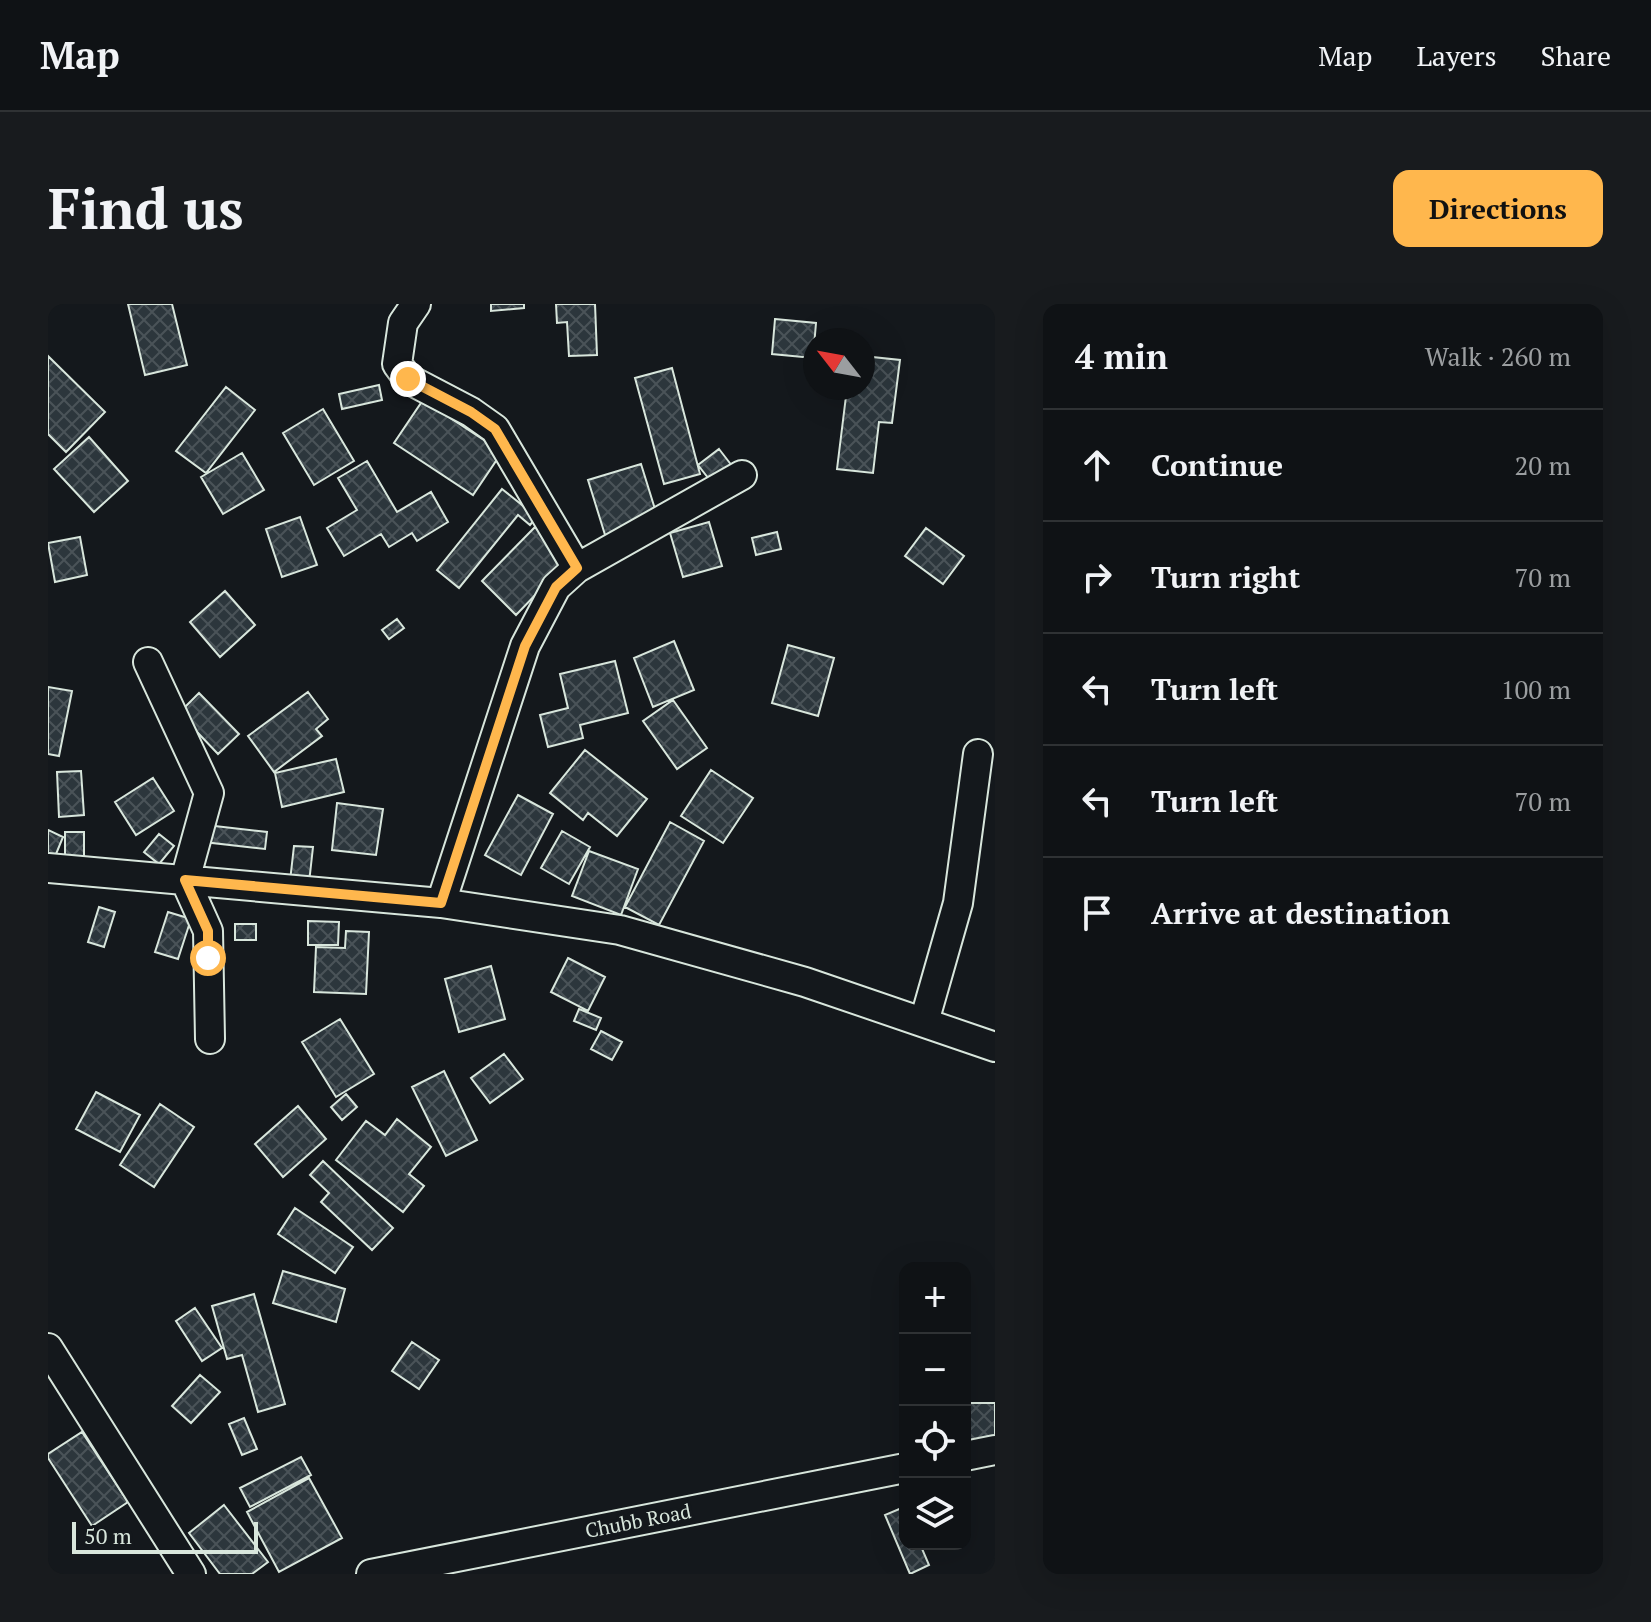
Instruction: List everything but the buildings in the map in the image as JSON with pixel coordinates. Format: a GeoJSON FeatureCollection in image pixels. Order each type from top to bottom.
{"type":"FeatureCollection","features":[{"type":"Feature","properties":{"kind":"street"},"geometry":{"type":"LineString","coordinates":[[416,304],[403,323],[397,364],[408,379],[471,412],[495,429],[577,568]]}},
{"type":"Feature","properties":{"kind":"street"},"geometry":{"type":"LineString","coordinates":[[441,903],[525,646],[556,587],[577,568],[742,475]]}},
{"type":"Feature","properties":{"kind":"street"},"geometry":{"type":"LineString","coordinates":[[148,662],[209,793],[185,880],[208,931],[210,1039]]}},
{"type":"Feature","properties":{"kind":"street"},"geometry":{"type":"LineString","coordinates":[[924,1022],[958,903],[978,754]]}},
{"type":"Feature","properties":{"kind":"street"},"geometry":{"type":"LineString","coordinates":[[48,868],[441,903],[620,930],[805,982],[995,1047]]}},
{"type":"Feature","properties":{"kind":"street"},"geometry":{"type":"LineString","coordinates":[[48,1348],[191,1574]]}},
{"type":"Feature","properties":{"kind":"street"},"geometry":{"type":"LineString","coordinates":[[971,1455],[995,1450]]}},
{"type":"Feature","properties":{"kind":"street","name":"Chubb Road"},"geometry":{"type":"LineString","coordinates":[[371,1574],[899,1469]]}},
{"type":"Feature","properties":{"kind":"route"},"geometry":{"type":"LineString","coordinates":[[208,958],[208,931],[185,880],[441,903],[525,646],[556,587],[577,568],[495,429],[431,389],[408,379]]}}]}
